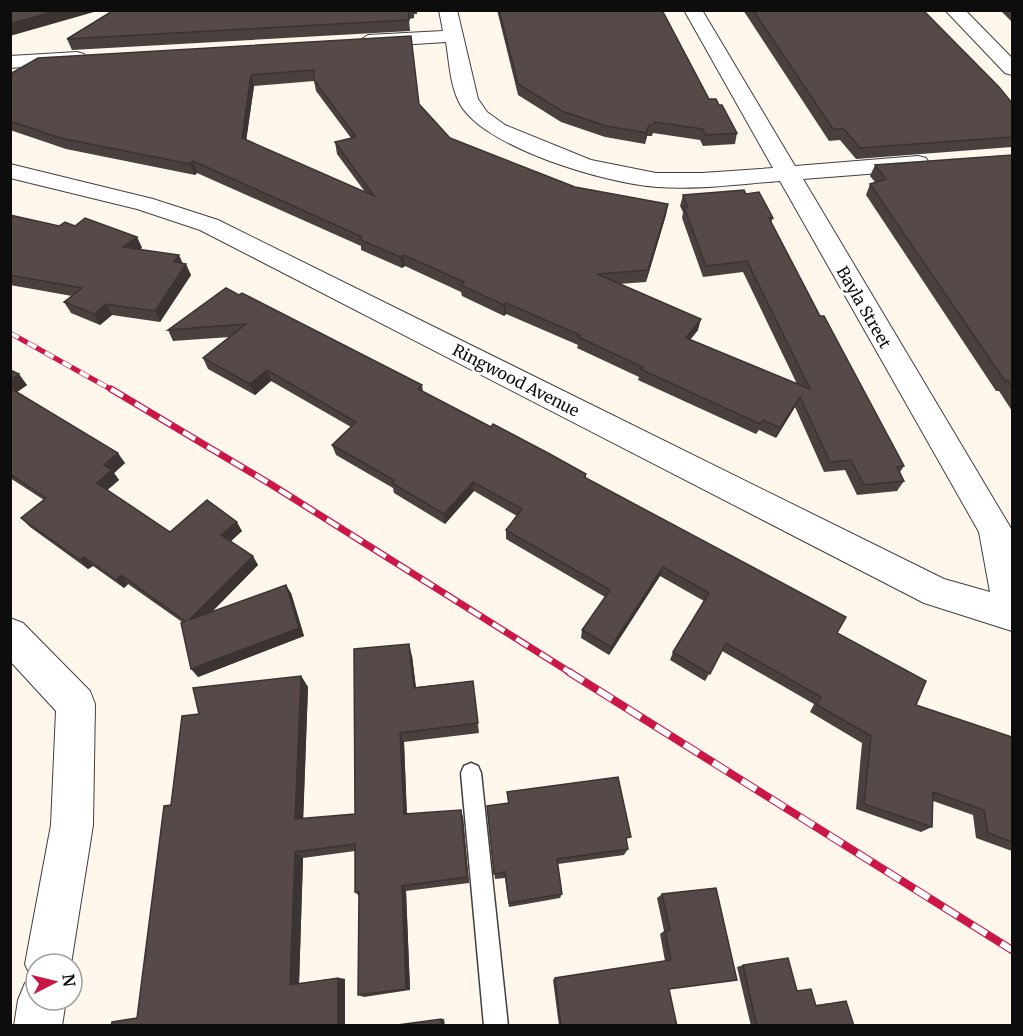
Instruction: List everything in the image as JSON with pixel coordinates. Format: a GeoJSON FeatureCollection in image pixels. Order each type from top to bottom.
{"type":"FeatureCollection","features":[{"type":"Feature","properties":{"kind":"street"},"geometry":{"type":"LineString","coordinates":[[448,10],[468,100],[480,116],[507,135],[585,166],[656,180],[941,161]]}},
{"type":"Feature","properties":{"kind":"street","name":"Bayla Street"},"geometry":{"type":"LineString","coordinates":[[693,10],[785,172],[995,530],[1012,614]]}},
{"type":"Feature","properties":{"kind":"street"},"geometry":{"type":"LineString","coordinates":[[954,10],[1012,69]]}},
{"type":"Feature","properties":{"kind":"street"},"geometry":{"type":"LineString","coordinates":[[348,42],[453,36]]}},
{"type":"Feature","properties":{"kind":"street"},"geometry":{"type":"LineString","coordinates":[[10,62],[92,57]]}},
{"type":"Feature","properties":{"kind":"street","name":"Ringwood Avenue"},"geometry":{"type":"LineString","coordinates":[[10,171],[145,204],[209,225],[936,592],[1012,614]]}},
{"type":"Feature","properties":{"kind":"street"},"geometry":{"type":"LineString","coordinates":[[10,635],[76,704],[72,825],[50,952]]}},
{"type":"Feature","properties":{"kind":"lane"},"geometry":{"type":"LineString","coordinates":[[471,773],[496,1026]]}},
{"type":"Feature","properties":{"kind":"building"},"geometry":{"type":"Polygon","coordinates":[[[10,10],[59,10],[10,24],[10,10]]]}},
{"type":"Feature","properties":{"kind":"building"},"geometry":{"type":"Polygon","coordinates":[[[114,10],[408,10],[409,20],[67,39],[114,10]]]}},
{"type":"Feature","properties":{"kind":"building"},"geometry":{"type":"Polygon","coordinates":[[[499,10],[662,10],[709,99],[716,99],[719,105],[722,105],[737,133],[705,135],[703,129],[654,122],[653,125],[649,125],[646,133],[606,126],[562,111],[518,84],[499,10]]]}},
{"type":"Feature","properties":{"kind":"building"},"geometry":{"type":"Polygon","coordinates":[[[753,10],[923,10],[1012,103],[1012,137],[860,148],[844,129],[833,129],[753,10]]]}},
{"type":"Feature","properties":{"kind":"building"},"geometry":{"type":"Polygon","coordinates":[[[411,36],[419,104],[450,138],[575,187],[668,204],[648,270],[597,274],[701,319],[686,338],[810,389],[747,261],[706,266],[684,207],[688,208],[683,195],[744,190],[746,194],[759,192],[773,218],[769,218],[820,316],[824,316],[904,466],[897,467],[904,481],[864,485],[851,460],[830,462],[800,397],[780,428],[763,420],[760,424],[640,369],[643,367],[578,337],[580,335],[506,303],[504,305],[461,285],[464,282],[404,255],[400,257],[359,239],[362,237],[193,161],[190,164],[60,138],[10,121],[10,74],[38,58],[411,36]],[[314,70],[251,75],[242,138],[374,196],[335,142],[356,137],[314,80],[314,70]]]}},
{"type":"Feature","properties":{"kind":"building"},"geometry":{"type":"Polygon","coordinates":[[[1012,155],[1012,388],[870,184],[886,179],[875,165],[1012,155]]]}},
{"type":"Feature","properties":{"kind":"building"},"geometry":{"type":"Polygon","coordinates":[[[10,215],[59,226],[65,222],[75,226],[85,218],[137,237],[123,247],[179,255],[174,262],[186,264],[155,311],[106,304],[94,314],[64,302],[82,288],[10,275],[10,215]]]}},
{"type":"Feature","properties":{"kind":"building"},"geometry":{"type":"Polygon","coordinates":[[[226,288],[239,295],[242,293],[422,385],[418,389],[491,427],[493,424],[548,453],[586,474],[584,477],[846,617],[837,633],[926,681],[916,705],[1012,737],[1012,842],[988,833],[984,810],[933,792],[932,827],[864,804],[871,736],[817,705],[821,697],[726,643],[710,674],[673,652],[709,593],[663,567],[611,647],[582,630],[610,590],[506,530],[522,509],[473,482],[444,514],[392,483],[394,480],[332,445],[356,422],[267,370],[250,384],[203,358],[246,324],[168,330],[226,288]]]}},
{"type":"Feature","properties":{"kind":"building"},"geometry":{"type":"Polygon","coordinates":[[[10,370],[19,374],[10,380],[10,370]]]}},
{"type":"Feature","properties":{"kind":"building"},"geometry":{"type":"Polygon","coordinates":[[[10,388],[118,453],[104,465],[112,470],[97,483],[170,532],[207,500],[237,522],[221,535],[253,556],[189,620],[286,585],[299,628],[191,669],[181,623],[185,621],[121,575],[116,580],[84,557],[80,560],[21,518],[46,498],[10,474],[10,388]]]}},
{"type":"Feature","properties":{"kind":"building"},"geometry":{"type":"Polygon","coordinates":[[[409,644],[414,688],[473,681],[478,723],[400,733],[404,814],[461,810],[467,877],[402,886],[406,989],[358,995],[359,892],[355,892],[355,844],[295,852],[290,985],[338,978],[338,1026],[111,1026],[112,1022],[137,1018],[164,806],[171,805],[182,716],[199,714],[193,688],[301,676],[295,819],[355,814],[354,649],[409,644]]]}},
{"type":"Feature","properties":{"kind":"building"},"geometry":{"type":"Polygon","coordinates":[[[618,777],[631,837],[626,838],[628,849],[557,859],[562,894],[509,903],[505,872],[494,874],[487,806],[509,803],[507,792],[618,777]]]}},
{"type":"Feature","properties":{"kind":"building"},"geometry":{"type":"Polygon","coordinates":[[[716,888],[737,980],[669,989],[677,1026],[561,1026],[555,978],[671,960],[665,931],[670,930],[662,894],[716,888]]]}},
{"type":"Feature","properties":{"kind":"building"},"geometry":{"type":"Polygon","coordinates":[[[788,958],[797,991],[811,989],[816,1006],[846,1001],[854,1026],[757,1026],[743,965],[788,958]]]}},
{"type":"Feature","properties":{"kind":"building"},"geometry":{"type":"Polygon","coordinates":[[[441,1019],[442,1026],[398,1026],[398,1025],[441,1019]]]}},
{"type":"Feature","properties":{"kind":"railway"},"geometry":{"type":"LineString","coordinates":[[10,333],[114,391]]}},
{"type":"Feature","properties":{"kind":"railway"},"geometry":{"type":"LineString","coordinates":[[111,389],[272,485],[571,673]]}},
{"type":"Feature","properties":{"kind":"railway"},"geometry":{"type":"LineString","coordinates":[[569,672],[1012,950]]}}]}
